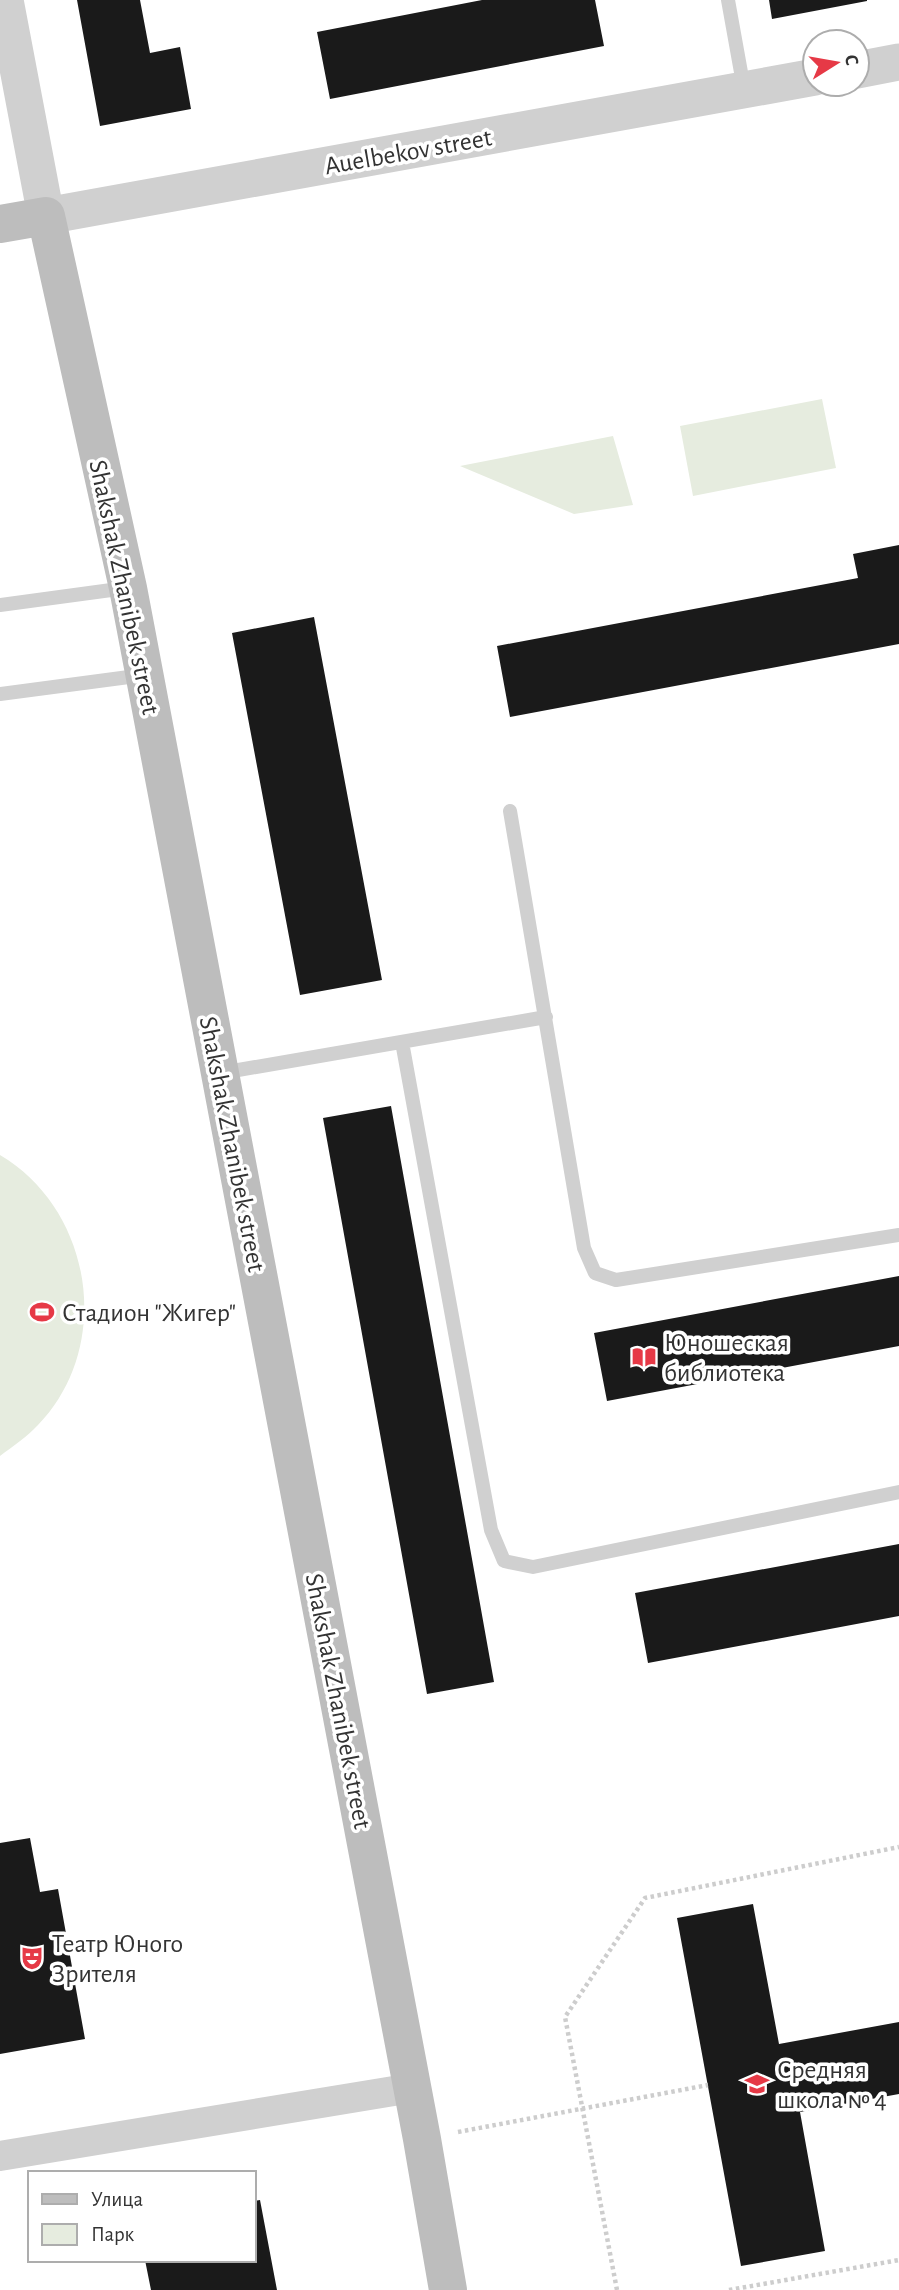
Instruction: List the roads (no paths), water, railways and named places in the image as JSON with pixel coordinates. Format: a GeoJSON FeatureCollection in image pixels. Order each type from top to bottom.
{"type":"FeatureCollection","features":[{"type":"Feature","properties":{"kind":"main road","name":"Auelbekov street"},"geometry":{"type":"LineString","coordinates":[[0,224],[46,216]]}},
{"type":"Feature","properties":{"kind":"main road","name":"Shakshak Zhanibek street"},"geometry":{"type":"LineString","coordinates":[[46,216],[128,588],[422,2139],[448,2290]]}},
{"type":"Feature","properties":{"kind":"street","name":"Shakshak Zhanibek street"},"geometry":{"type":"LineString","coordinates":[[5,0],[46,216]]}},
{"type":"Feature","properties":{"kind":"street"},"geometry":{"type":"LineString","coordinates":[[871,67],[899,62]]}},
{"type":"Feature","properties":{"kind":"street","name":"Auelbekov street"},"geometry":{"type":"LineString","coordinates":[[46,216],[801,80]]}},
{"type":"Feature","properties":{"kind":"street"},"geometry":{"type":"LineString","coordinates":[[0,2156],[412,2088]]}},
{"type":"Feature","properties":{"kind":"lane"},"geometry":{"type":"LineString","coordinates":[[728,0],[744,90]]}},
{"type":"Feature","properties":{"kind":"lane"},"geometry":{"type":"LineString","coordinates":[[0,605],[128,588]]}},
{"type":"Feature","properties":{"kind":"lane"},"geometry":{"type":"LineString","coordinates":[[0,694],[144,675]]}},
{"type":"Feature","properties":{"kind":"lane"},"geometry":{"type":"LineString","coordinates":[[510,811],[584,1248],[595,1273],[616,1280],[899,1235]]}},
{"type":"Feature","properties":{"kind":"lane"},"geometry":{"type":"LineString","coordinates":[[220,1073],[546,1017]]}},
{"type":"Feature","properties":{"kind":"lane"},"geometry":{"type":"LineString","coordinates":[[402,1042],[491,1530],[505,1561],[533,1567],[899,1492]]}},
{"type":"Feature","properties":{"kind":"place","name":"Стадион \"Жигер\""},"geometry":{"type":"Point","coordinates":[42,1312]}},
{"type":"Feature","properties":{"kind":"place","name":"Юношеская библиотека"},"geometry":{"type":"Point","coordinates":[644,1357]}},
{"type":"Feature","properties":{"kind":"place","name":"Театр Юного Зрителя"},"geometry":{"type":"Point","coordinates":[32,1958]}},
{"type":"Feature","properties":{"kind":"place","name":"Средняя школа № 4"},"geometry":{"type":"Point","coordinates":[757,2084]}}]}
